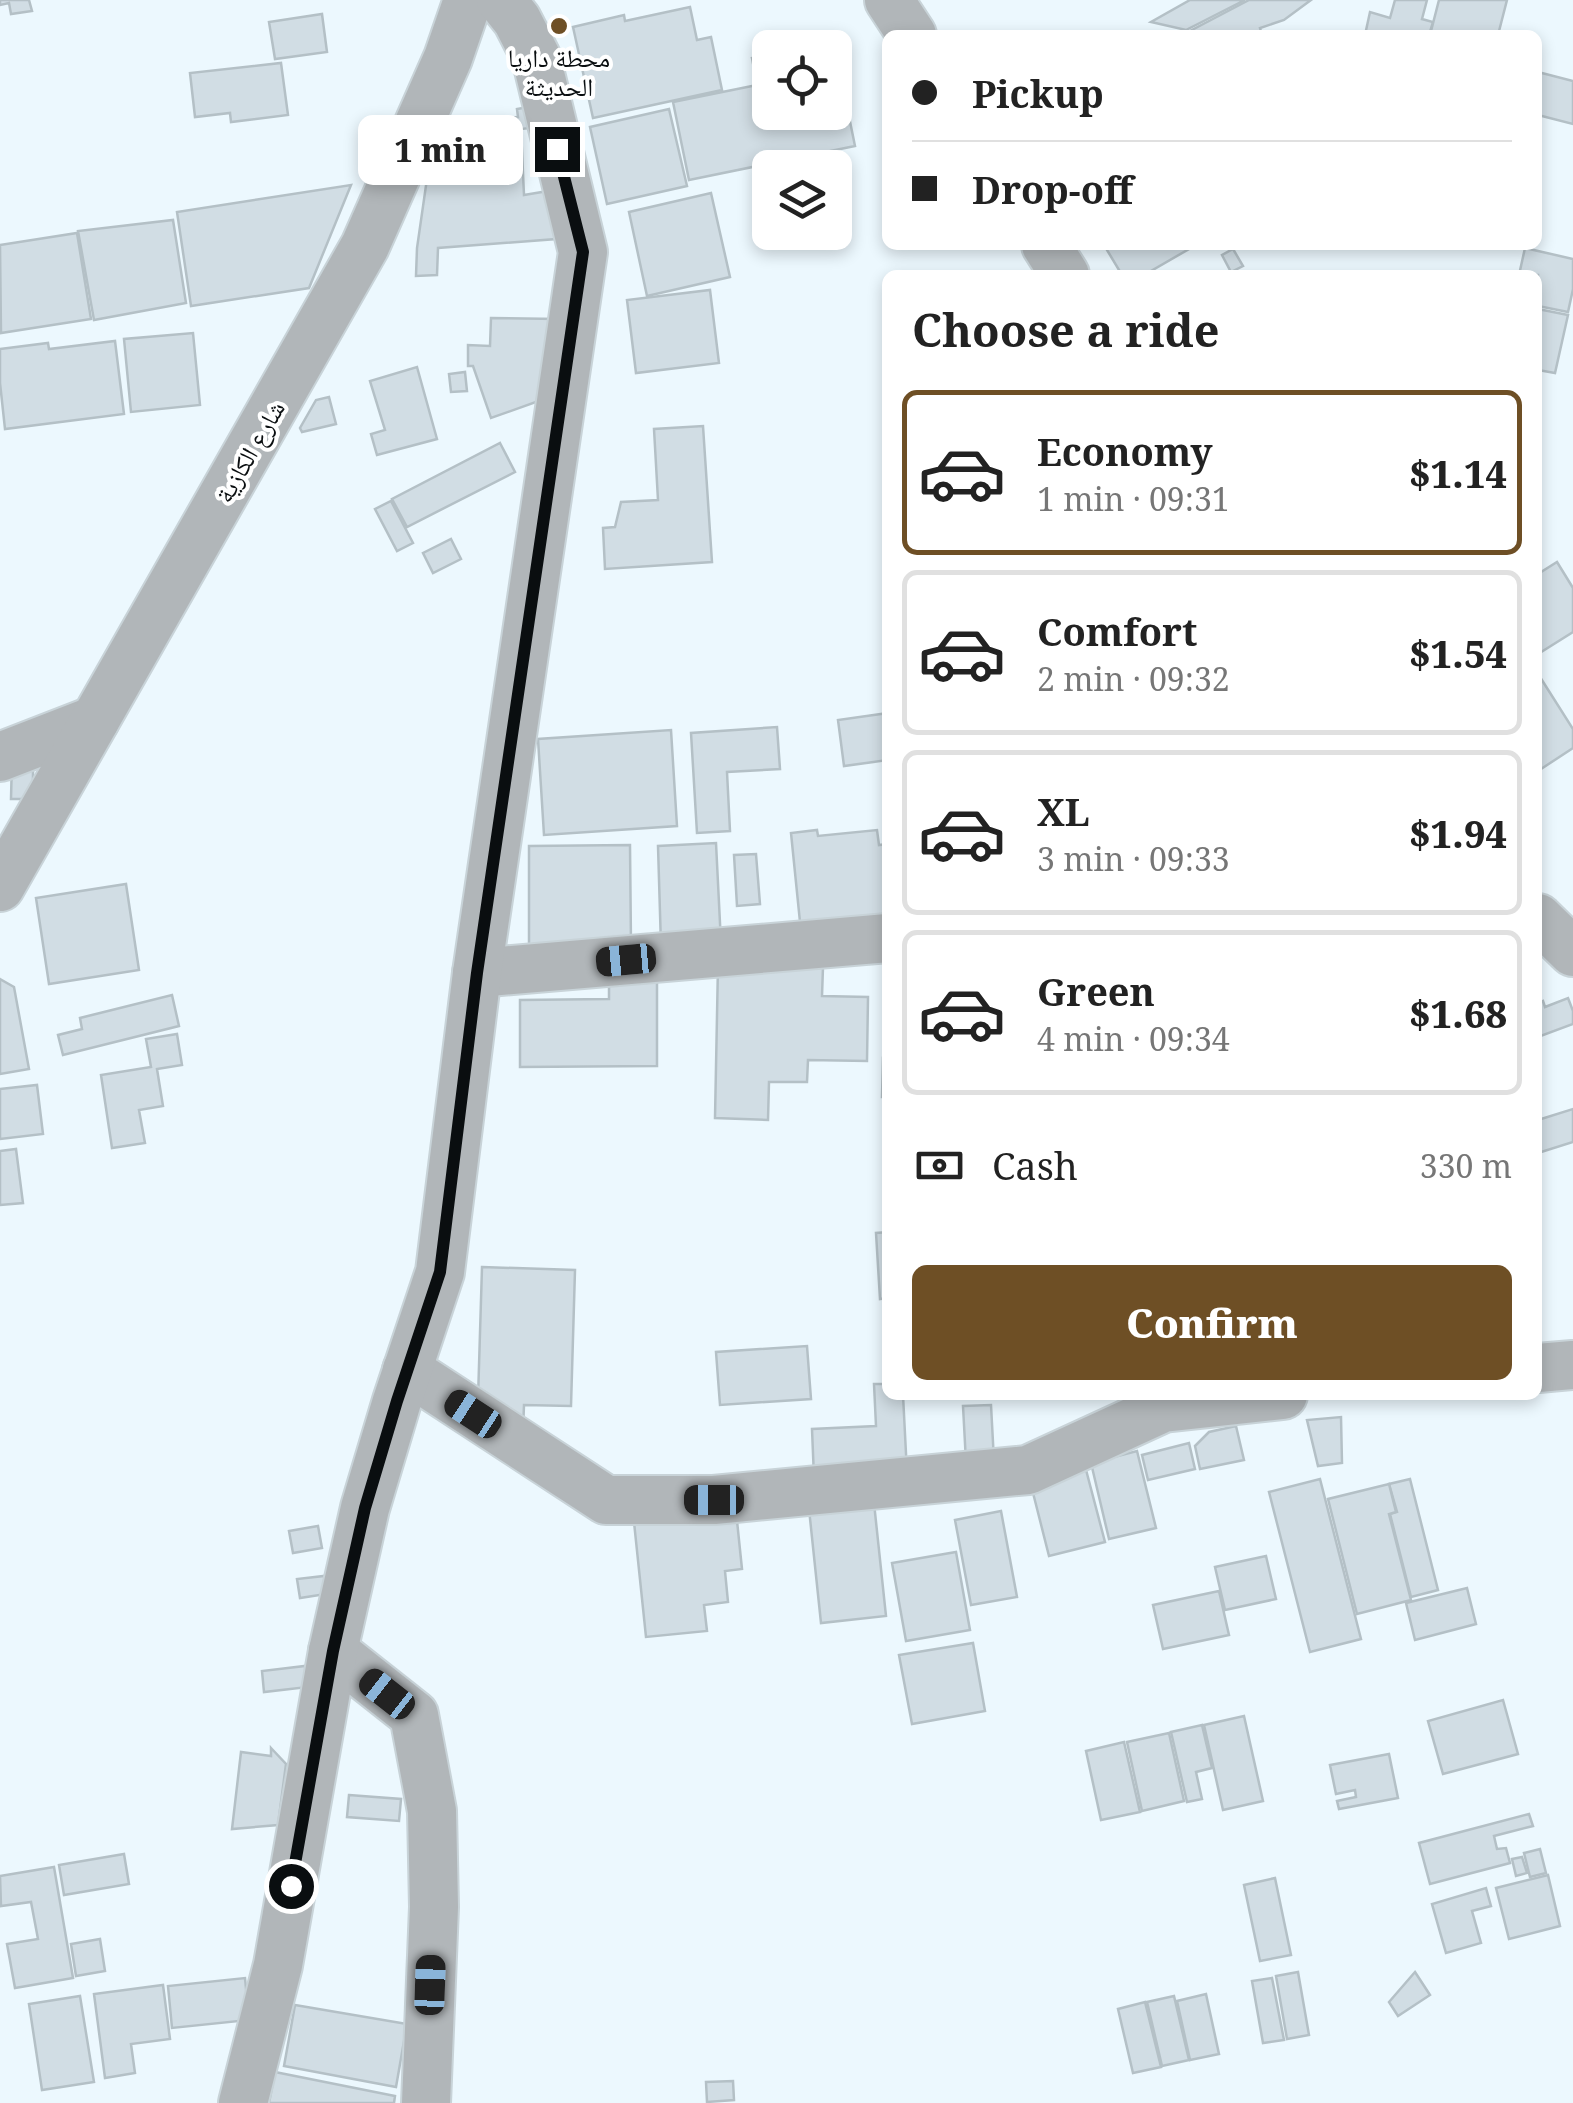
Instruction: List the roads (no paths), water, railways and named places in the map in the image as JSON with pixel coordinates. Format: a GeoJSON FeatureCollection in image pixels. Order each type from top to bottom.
{"type":"FeatureCollection","features":[{"type":"Feature","properties":{"kind":"street","name":"شارع الكازية"},"geometry":{"type":"LineString","coordinates":[[0,887],[366,246],[448,58],[468,0]]}},
{"type":"Feature","properties":{"kind":"street"},"geometry":{"type":"LineString","coordinates":[[242,2103],[278,1965],[333,1651],[365,1508],[440,1272],[477,973],[583,252],[536,57],[517,20],[500,0]]}},
{"type":"Feature","properties":{"kind":"street"},"geometry":{"type":"LineString","coordinates":[[889,0],[909,30]]}},
{"type":"Feature","properties":{"kind":"street"},"geometry":{"type":"LineString","coordinates":[[0,758],[95,720]]}},
{"type":"Feature","properties":{"kind":"street"},"geometry":{"type":"LineString","coordinates":[[1542,922],[1573,952]]}},
{"type":"Feature","properties":{"kind":"street"},"geometry":{"type":"LineString","coordinates":[[477,973],[882,939]]}},
{"type":"Feature","properties":{"kind":"street"},"geometry":{"type":"LineString","coordinates":[[1542,1368],[1573,1364]]}},
{"type":"Feature","properties":{"kind":"street"},"geometry":{"type":"LineString","coordinates":[[407,1370],[606,1500],[714,1500],[1028,1470],[1163,1408],[1237,1400]]}},
{"type":"Feature","properties":{"kind":"street"},"geometry":{"type":"LineString","coordinates":[[333,1651],[414,1715],[432,1811],[434,1907],[426,2103]]}},
{"type":"Feature","properties":{"kind":"place","name":"محطة داريا الحديثة"},"geometry":{"type":"Point","coordinates":[559,26]}}]}
